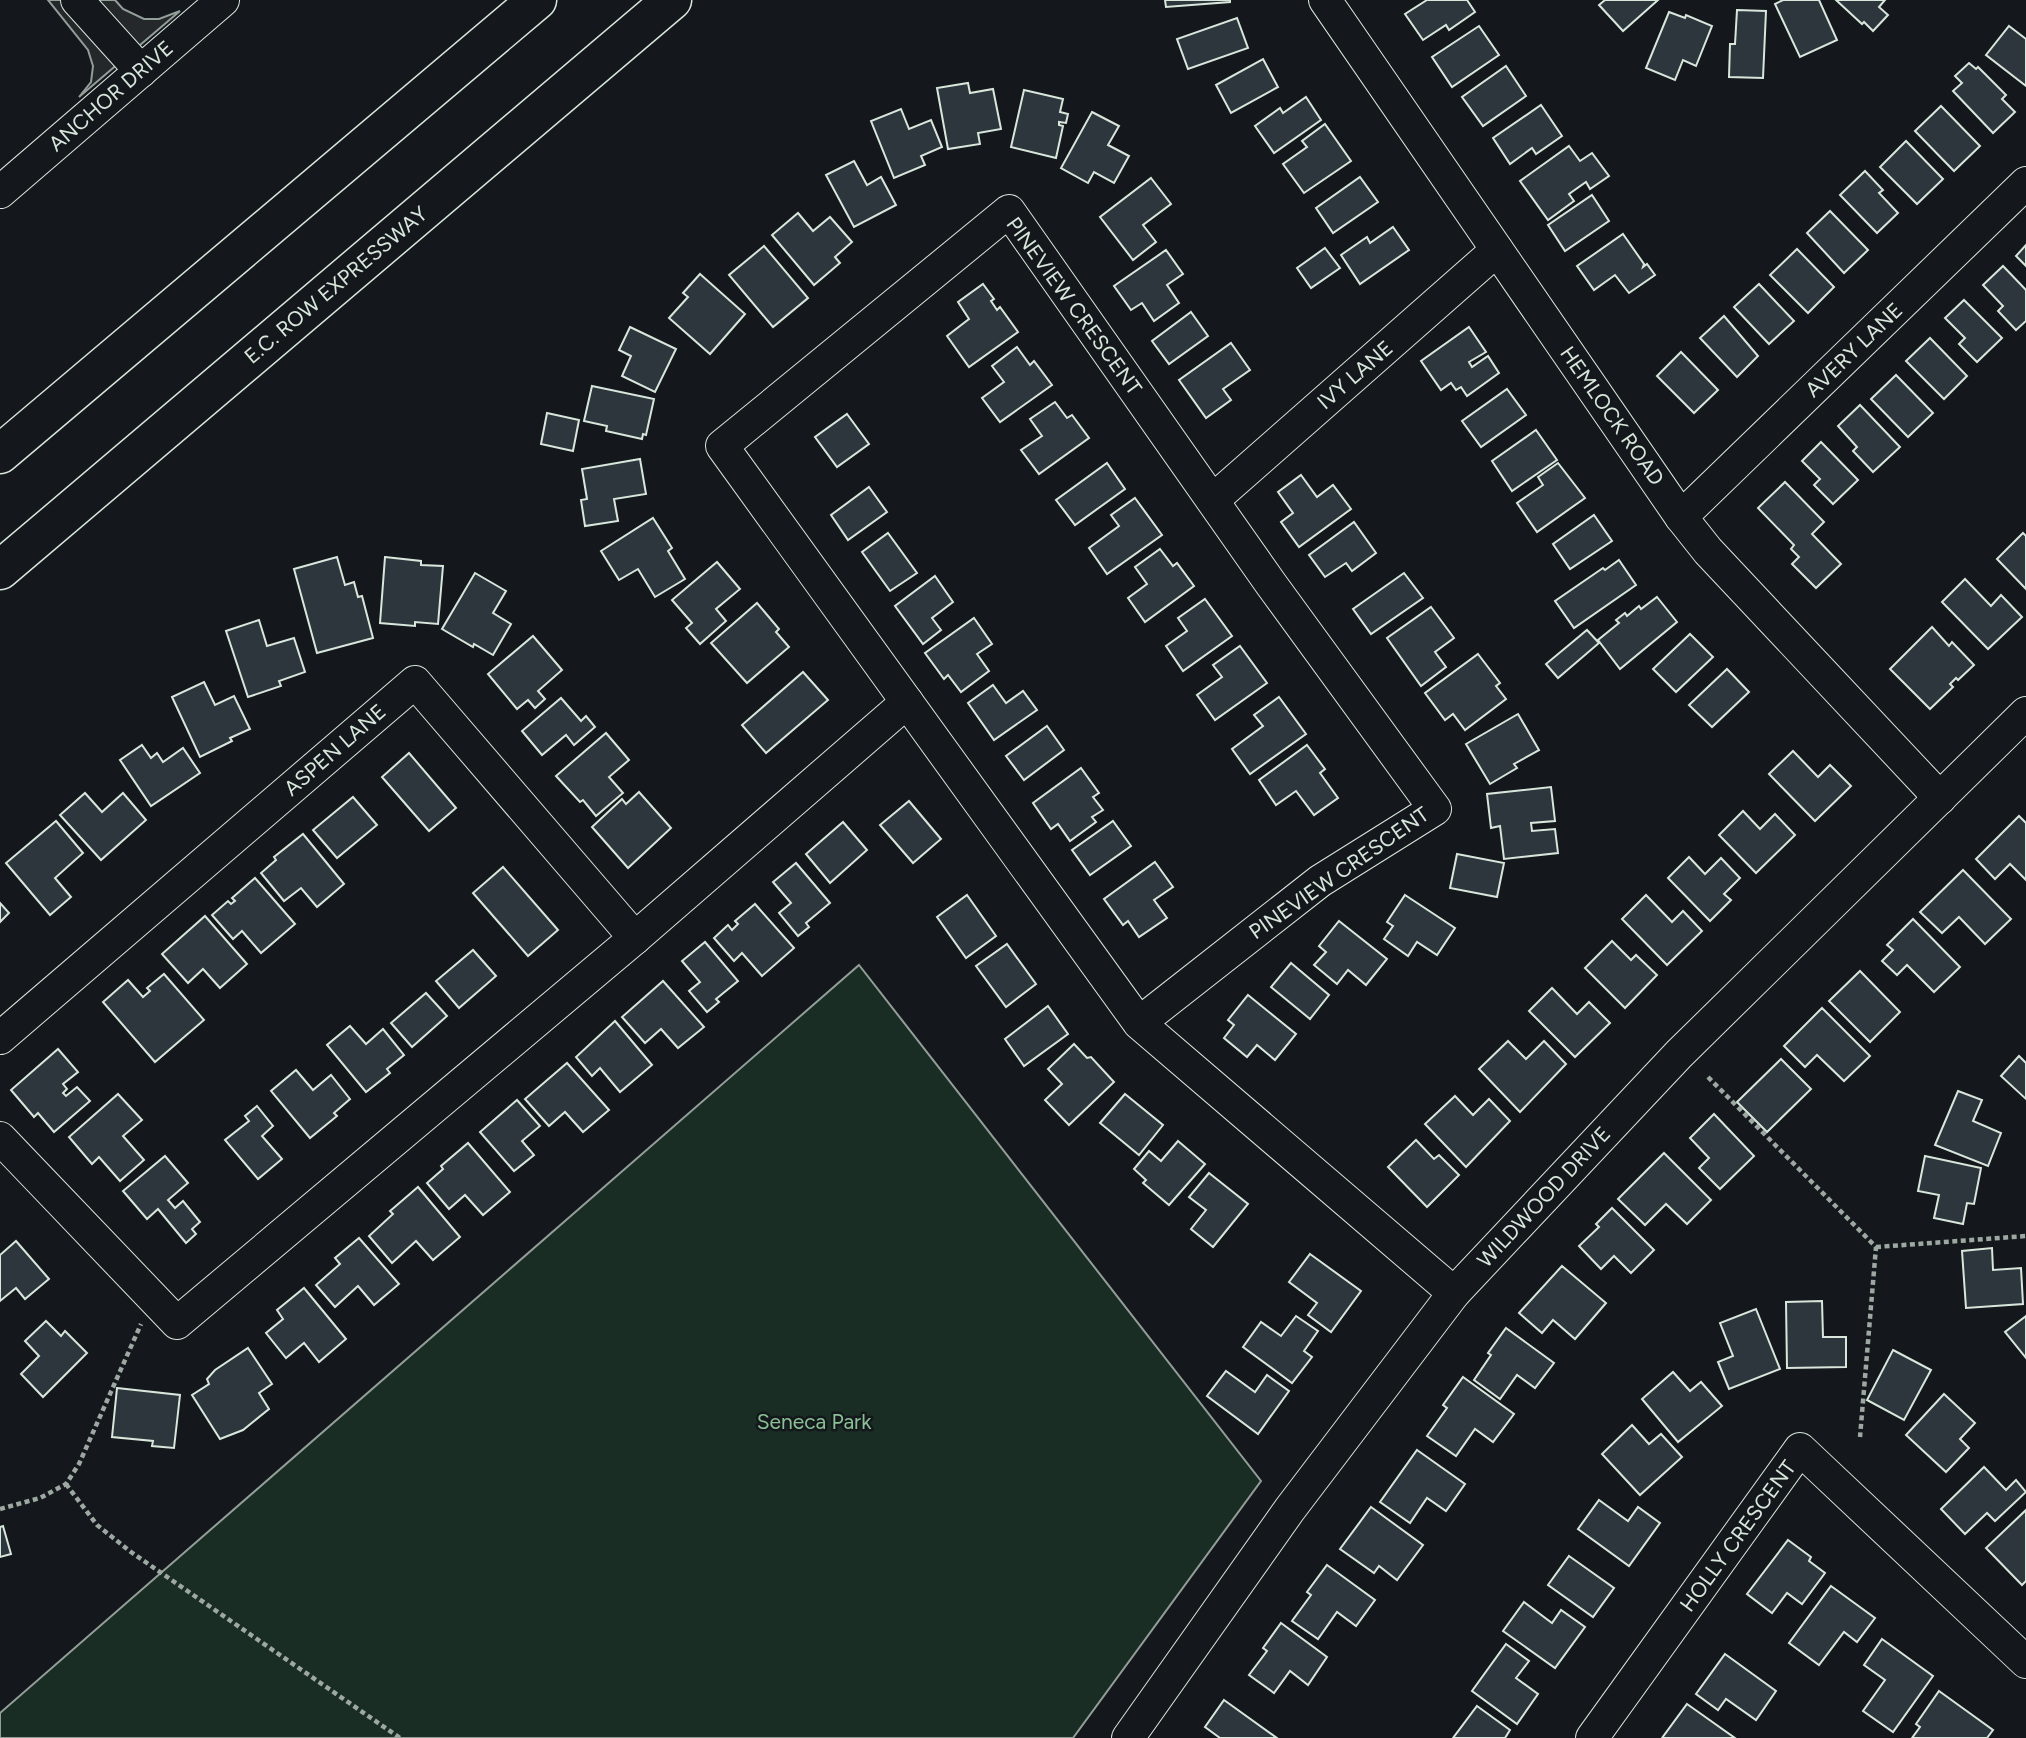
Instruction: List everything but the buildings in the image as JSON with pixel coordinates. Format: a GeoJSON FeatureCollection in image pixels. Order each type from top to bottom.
{"type":"FeatureCollection","features":[{"type":"Feature","properties":{"kind":"highway"},"geometry":{"type":"LineString","coordinates":[[0,454],[537,0]]}},
{"type":"Feature","properties":{"kind":"highway","name":"E.C. ROW EXPRESSWAY"},"geometry":{"type":"LineString","coordinates":[[0,570],[673,0]]}},
{"type":"Feature","properties":{"kind":"street"},"geometry":{"type":"LineString","coordinates":[[77,0],[141,71]]}},
{"type":"Feature","properties":{"kind":"street","name":"ANCHOR DRIVE"},"geometry":{"type":"LineString","coordinates":[[0,192],[223,0]]}},
{"type":"Feature","properties":{"kind":"street","name":"HEMLOCK ROAD"},"geometry":{"type":"LineString","coordinates":[[1325,0],[1681,517],[1708,551],[1940,798]]}},
{"type":"Feature","properties":{"kind":"street","name":"AVERY LANE"},"geometry":{"type":"LineString","coordinates":[[1681,517],[2026,183]]}},
{"type":"Feature","properties":{"kind":"street","name":"PINEVIEW CRESCENT"},"geometry":{"type":"LineString","coordinates":[[1139,1023],[1320,881],[1435,809],[1009,211],[722,446],[1139,1023],[1454,1293]]}},
{"type":"Feature","properties":{"kind":"street","name":"IVY LANE"},"geometry":{"type":"LineString","coordinates":[[1213,500],[1497,250]]}},
{"type":"Feature","properties":{"kind":"street","name":"ASPEN LANE"},"geometry":{"type":"LineString","coordinates":[[0,1038],[415,682],[635,938]]}},
{"type":"Feature","properties":{"kind":"street"},"geometry":{"type":"LineString","coordinates":[[0,1138],[177,1322],[635,938],[907,702]]}},
{"type":"Feature","properties":{"kind":"street","name":"WILDWOOD DRIVE"},"geometry":{"type":"LineString","coordinates":[[1133,1736],[1290,1509],[1454,1293],[1679,1054],[2026,713]]}},
{"type":"Feature","properties":{"kind":"street","name":"HOLLY CRESCENT"},"geometry":{"type":"LineString","coordinates":[[1592,1738],[1800,1449],[2026,1662]]}},
{"type":"Feature","properties":{"kind":"path"},"geometry":{"type":"LineString","coordinates":[[1708,1077],[1876,1247],[1860,1437]]}},
{"type":"Feature","properties":{"kind":"path"},"geometry":{"type":"LineString","coordinates":[[1876,1247],[2026,1236]]}},
{"type":"Feature","properties":{"kind":"path"},"geometry":{"type":"LineString","coordinates":[[0,1509],[40,1498],[66,1484],[79,1464],[134,1336]]}},
{"type":"Feature","properties":{"kind":"path"},"geometry":{"type":"LineString","coordinates":[[66,1484],[97,1525],[131,1552],[400,1738]]}},
{"type":"Feature","properties":{"kind":"green space","name":"Seneca Park"},"geometry":{"type":"Polygon","coordinates":[[[859,965],[1261,1481],[1073,1738],[0,1738],[0,1713],[859,965]]]}},
{"type":"Feature","properties":{"kind":"shaded area"},"geometry":{"type":"Polygon","coordinates":[[[48,0],[115,0],[123,9],[144,19],[159,19],[180,11],[79,97],[91,82],[93,66],[88,50],[48,0]]]}}]}
